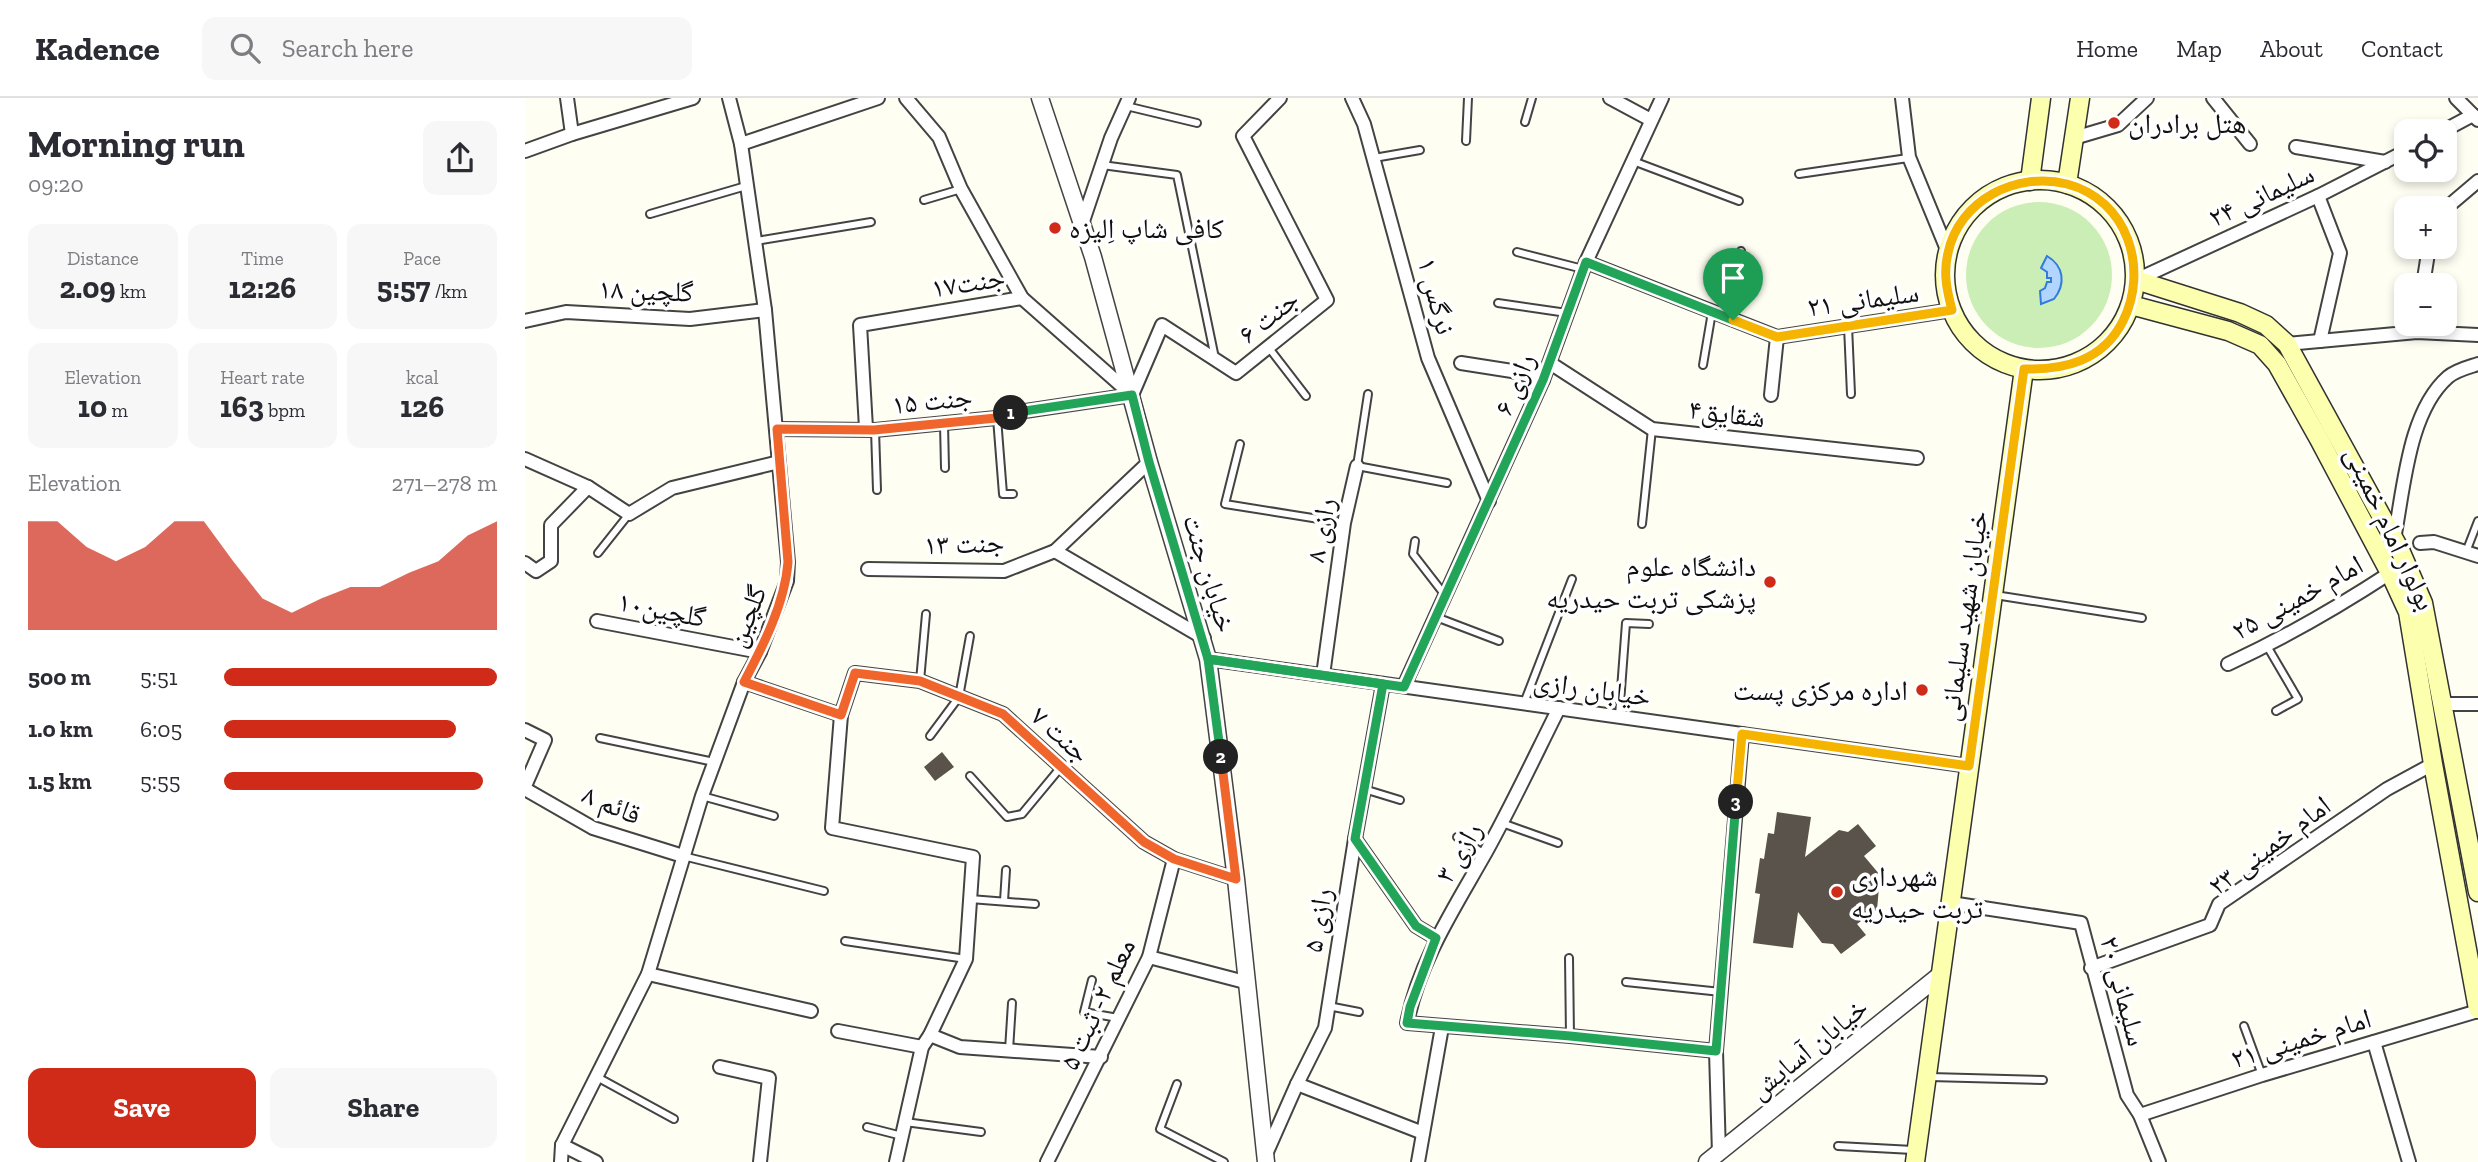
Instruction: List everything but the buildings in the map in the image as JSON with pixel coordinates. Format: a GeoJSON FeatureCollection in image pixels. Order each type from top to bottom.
{"type":"FeatureCollection","features":[{"type":"Feature","properties":{"kind":"main road"},"geometry":{"type":"LineString","coordinates":[[2030,181],[2041,98]]}},
{"type":"Feature","properties":{"kind":"main road"},"geometry":{"type":"LineString","coordinates":[[2067,184],[2080,98]]}},
{"type":"Feature","properties":{"kind":"main road"},"geometry":{"type":"LineString","coordinates":[[2030,181],[2067,184],[2090,194],[2110,211],[2125,231],[2133,254],[2136,280],[2131,305],[2119,329],[2101,349],[2077,363],[2051,370],[2024,369],[2001,362],[1980,349],[1963,332],[1952,310],[1945,282],[1948,252],[1956,230],[1969,212],[2007,186],[2030,181]]}},
{"type":"Feature","properties":{"kind":"main road","name":"بولوار امام خمینی"},"geometry":{"type":"LineString","coordinates":[[2136,280],[2240,313],[2266,326],[2287,344],[2394,539],[2423,603],[2478,892]]}},
{"type":"Feature","properties":{"kind":"main road","name":"بولوار امام خمینی"},"geometry":{"type":"LineString","coordinates":[[2131,305],[2228,331],[2260,345],[2283,375],[2390,573],[2408,612],[2478,1010]]}},
{"type":"Feature","properties":{"kind":"main road","name":"خیابان شهید سلیمانی"},"geometry":{"type":"LineString","coordinates":[[1916,1156],[2024,369]]}},
{"type":"Feature","properties":{"kind":"main road"},"geometry":{"type":"LineString","coordinates":[[2432,758],[2451,748]]}},
{"type":"Feature","properties":{"kind":"street"},"geometry":{"type":"LineString","coordinates":[[567,98],[572,134]]}},
{"type":"Feature","properties":{"kind":"street"},"geometry":{"type":"LineString","coordinates":[[525,151],[693,98]]}},
{"type":"Feature","properties":{"kind":"street","name":"گلچین"},"geometry":{"type":"LineString","coordinates":[[561,1162],[562,1145],[649,974],[702,796],[744,682],[787,581],[788,562],[765,310],[741,144],[729,98]]}},
{"type":"Feature","properties":{"kind":"street"},"geometry":{"type":"LineString","coordinates":[[741,144],[878,98]]}},
{"type":"Feature","properties":{"kind":"street"},"geometry":{"type":"LineString","coordinates":[[906,98],[939,137],[961,189],[1022,298]]}},
{"type":"Feature","properties":{"kind":"street","name":"خیابان جنت"},"geometry":{"type":"LineString","coordinates":[[1040,98],[1082,224],[1149,462],[1204,638],[1236,879],[1266,1158]]}},
{"type":"Feature","properties":{"kind":"street","name":"جنت ۶"},"geometry":{"type":"LineString","coordinates":[[1132,395],[1162,325],[1236,373],[1327,300],[1243,136],[1280,98]]}},
{"type":"Feature","properties":{"kind":"street","name":"نرگس ۱"},"geometry":{"type":"LineString","coordinates":[[1352,98],[1364,124],[1428,358],[1489,501]]}},
{"type":"Feature","properties":{"kind":"street"},"geometry":{"type":"LineString","coordinates":[[1610,98],[1651,120]]}},
{"type":"Feature","properties":{"kind":"street","name":"رازی ۶"},"geometry":{"type":"LineString","coordinates":[[1404,687],[1543,380],[1584,266],[1662,98]]}},
{"type":"Feature","properties":{"kind":"street"},"geometry":{"type":"LineString","coordinates":[[1902,98],[1909,157],[1948,252]]}},
{"type":"Feature","properties":{"kind":"street"},"geometry":{"type":"LineString","coordinates":[[2074,138],[2118,125],[2147,98]]}},
{"type":"Feature","properties":{"kind":"street"},"geometry":{"type":"LineString","coordinates":[[2213,98],[2250,144]]}},
{"type":"Feature","properties":{"kind":"street"},"geometry":{"type":"LineString","coordinates":[[1082,224],[1127,102]]}},
{"type":"Feature","properties":{"kind":"street"},"geometry":{"type":"LineString","coordinates":[[2456,119],[2469,107]]}},
{"type":"Feature","properties":{"kind":"street"},"geometry":{"type":"LineString","coordinates":[[2296,147],[2385,162]]}},
{"type":"Feature","properties":{"kind":"street","name":"سلیمانی ۲۴"},"geometry":{"type":"LineString","coordinates":[[2136,280],[2318,196],[2394,157]]}},
{"type":"Feature","properties":{"kind":"street"},"geometry":{"type":"LineString","coordinates":[[2457,199],[2478,181]]}},
{"type":"Feature","properties":{"kind":"street"},"geometry":{"type":"LineString","coordinates":[[2318,196],[2340,253],[2320,341]]}},
{"type":"Feature","properties":{"kind":"street","name":"سلیمانی ۲۱"},"geometry":{"type":"LineString","coordinates":[[1584,266],[1777,337],[1952,310]]}},
{"type":"Feature","properties":{"kind":"street","name":"جنت۱۷"},"geometry":{"type":"LineString","coordinates":[[870,429],[860,325],[1022,298],[1132,395]]}},
{"type":"Feature","properties":{"kind":"street","name":"گلچین ۱۸"},"geometry":{"type":"LineString","coordinates":[[525,321],[566,312],[690,319],[765,310]]}},
{"type":"Feature","properties":{"kind":"street"},"geometry":{"type":"LineString","coordinates":[[2287,344],[2394,331]]}},
{"type":"Feature","properties":{"kind":"street"},"geometry":{"type":"LineString","coordinates":[[2457,333],[2478,335]]}},
{"type":"Feature","properties":{"kind":"street"},"geometry":{"type":"LineString","coordinates":[[1771,395],[1777,337]]}},
{"type":"Feature","properties":{"kind":"street"},"geometry":{"type":"LineString","coordinates":[[1461,363],[1511,371],[1543,380]]}},
{"type":"Feature","properties":{"kind":"street","name":"شقایق۴"},"geometry":{"type":"LineString","coordinates":[[1550,363],[1652,429],[1917,458]]}},
{"type":"Feature","properties":{"kind":"street"},"geometry":{"type":"LineString","coordinates":[[2394,539],[2414,432],[2432,395],[2450,375],[2478,364]]}},
{"type":"Feature","properties":{"kind":"street","name":"جنت ۱۵"},"geometry":{"type":"LineString","coordinates":[[777,429],[870,429],[944,424],[1132,395]]}},
{"type":"Feature","properties":{"kind":"street"},"geometry":{"type":"LineString","coordinates":[[525,458],[588,487],[629,514],[672,488],[779,462]]}},
{"type":"Feature","properties":{"kind":"street","name":"جنت ۱۳"},"geometry":{"type":"LineString","coordinates":[[868,569],[1004,570],[1055,551],[1149,462]]}},
{"type":"Feature","properties":{"kind":"street","name":"رازی ۸"},"geometry":{"type":"LineString","coordinates":[[1323,675],[1344,523],[1357,466]]}},
{"type":"Feature","properties":{"kind":"street"},"geometry":{"type":"LineString","coordinates":[[525,563],[536,571],[551,561],[551,525],[588,487]]}},
{"type":"Feature","properties":{"kind":"street"},"geometry":{"type":"LineString","coordinates":[[2420,543],[2434,542],[2472,554]]}},
{"type":"Feature","properties":{"kind":"street"},"geometry":{"type":"LineString","coordinates":[[1055,551],[1204,638]]}},
{"type":"Feature","properties":{"kind":"street","name":"امام خمینی ۲۵"},"geometry":{"type":"LineString","coordinates":[[2228,664],[2267,646],[2340,605],[2390,573]]}},
{"type":"Feature","properties":{"kind":"street","name":"گلچین۱۰"},"geometry":{"type":"LineString","coordinates":[[597,621],[759,652]]}},
{"type":"Feature","properties":{"kind":"street","name":"خیابان رازی"},"geometry":{"type":"LineString","coordinates":[[1208,659],[1969,766]]}},
{"type":"Feature","properties":{"kind":"street","name":"جنت ۷"},"geometry":{"type":"LineString","coordinates":[[841,715],[855,673],[920,681],[1003,714],[1144,842],[1174,859],[1236,879]]}},
{"type":"Feature","properties":{"kind":"street"},"geometry":{"type":"LineString","coordinates":[[744,682],[841,715],[832,828],[972,857],[965,960],[922,1047],[896,1162]]}},
{"type":"Feature","properties":{"kind":"street","name":"رازی ۵"},"geometry":{"type":"LineString","coordinates":[[1266,1158],[1297,1084],[1325,1028],[1363,789],[1383,684]]}},
{"type":"Feature","properties":{"kind":"street"},"geometry":{"type":"LineString","coordinates":[[2444,704],[2478,704]]}},
{"type":"Feature","properties":{"kind":"street","name":"رازی ۳"},"geometry":{"type":"LineString","coordinates":[[1442,1027],[1407,1023],[1410,1007],[1436,938],[1502,823],[1559,708]]}},
{"type":"Feature","properties":{"kind":"street"},"geometry":{"type":"LineString","coordinates":[[525,730],[545,740],[525,787]]}},
{"type":"Feature","properties":{"kind":"street"},"geometry":{"type":"LineString","coordinates":[[1713,1158],[1716,1051],[1742,734]]}},
{"type":"Feature","properties":{"kind":"street","name":"امام خمینی ۲۳"},"geometry":{"type":"LineString","coordinates":[[2091,968],[2210,925],[2219,904],[2432,758]]}},
{"type":"Feature","properties":{"kind":"street","name":"قائم ۸"},"geometry":{"type":"LineString","coordinates":[[525,787],[593,828],[683,856]]}},
{"type":"Feature","properties":{"kind":"street"},"geometry":{"type":"LineString","coordinates":[[1355,839],[1416,926],[1436,938]]}},
{"type":"Feature","properties":{"kind":"street","name":"معلم ۲- ثبت ۵"},"geometry":{"type":"LineString","coordinates":[[1047,1162],[1149,957],[1174,859]]}},
{"type":"Feature","properties":{"kind":"street","name":"سلیمانی ۲۰"},"geometry":{"type":"LineString","coordinates":[[1951,903],[2081,923],[2127,1095],[2140,1115],[2159,1162]]}},
{"type":"Feature","properties":{"kind":"street"},"geometry":{"type":"LineString","coordinates":[[1149,957],[1245,982]]}},
{"type":"Feature","properties":{"kind":"street"},"geometry":{"type":"LineString","coordinates":[[649,974],[811,1011]]}},
{"type":"Feature","properties":{"kind":"street","name":"خیابان آسایش"},"geometry":{"type":"LineString","coordinates":[[1713,1158],[1941,975]]}},
{"type":"Feature","properties":{"kind":"street","name":"امام خمینی ۲۱"},"geometry":{"type":"LineString","coordinates":[[2140,1115],[2262,1074],[2478,1010]]}},
{"type":"Feature","properties":{"kind":"street"},"geometry":{"type":"LineString","coordinates":[[1418,1162],[1442,1027],[1570,1036],[1716,1051]]}},
{"type":"Feature","properties":{"kind":"street"},"geometry":{"type":"LineString","coordinates":[[838,1031],[922,1047]]}},
{"type":"Feature","properties":{"kind":"street"},"geometry":{"type":"LineString","coordinates":[[930,1035],[960,1047],[1101,1056]]}},
{"type":"Feature","properties":{"kind":"street"},"geometry":{"type":"LineString","coordinates":[[2374,1042],[2409,1162]]}},
{"type":"Feature","properties":{"kind":"street"},"geometry":{"type":"LineString","coordinates":[[720,1067],[769,1078],[760,1162]]}},
{"type":"Feature","properties":{"kind":"street"},"geometry":{"type":"LineString","coordinates":[[1297,1084],[1423,1133]]}},
{"type":"Feature","properties":{"kind":"street"},"geometry":{"type":"LineString","coordinates":[[562,1145],[596,1162]]}},
{"type":"Feature","properties":{"kind":"lane"},"geometry":{"type":"LineString","coordinates":[[1465,141],[1468,98]]}},
{"type":"Feature","properties":{"kind":"lane"},"geometry":{"type":"LineString","coordinates":[[1525,122],[1532,98]]}},
{"type":"Feature","properties":{"kind":"lane"},"geometry":{"type":"LineString","coordinates":[[1127,102],[1197,123]]}},
{"type":"Feature","properties":{"kind":"lane"},"geometry":{"type":"LineString","coordinates":[[1373,158],[1420,150]]}},
{"type":"Feature","properties":{"kind":"lane"},"geometry":{"type":"LineString","coordinates":[[1799,174],[1909,157]]}},
{"type":"Feature","properties":{"kind":"lane"},"geometry":{"type":"LineString","coordinates":[[1632,160],[1739,201]]}},
{"type":"Feature","properties":{"kind":"lane"},"geometry":{"type":"LineString","coordinates":[[1102,165],[1177,175],[1216,360]]}},
{"type":"Feature","properties":{"kind":"lane"},"geometry":{"type":"LineString","coordinates":[[650,214],[746,186]]}},
{"type":"Feature","properties":{"kind":"lane"},"geometry":{"type":"LineString","coordinates":[[924,200],[961,189]]}},
{"type":"Feature","properties":{"kind":"lane"},"geometry":{"type":"LineString","coordinates":[[754,241],[871,222]]}},
{"type":"Feature","properties":{"kind":"lane"},"geometry":{"type":"LineString","coordinates":[[1517,251],[1584,266]]}},
{"type":"Feature","properties":{"kind":"lane"},"geometry":{"type":"LineString","coordinates":[[1733,320],[1741,251]]}},
{"type":"Feature","properties":{"kind":"lane"},"geometry":{"type":"LineString","coordinates":[[1498,303],[1567,313]]}},
{"type":"Feature","properties":{"kind":"lane"},"geometry":{"type":"LineString","coordinates":[[1703,365],[1712,312]]}},
{"type":"Feature","properties":{"kind":"lane"},"geometry":{"type":"LineString","coordinates":[[1848,326],[1851,394]]}},
{"type":"Feature","properties":{"kind":"lane"},"geometry":{"type":"LineString","coordinates":[[1269,348],[1306,396]]}},
{"type":"Feature","properties":{"kind":"lane","name":"رازی ۸"},"geometry":{"type":"LineString","coordinates":[[1357,466],[1368,394]]}},
{"type":"Feature","properties":{"kind":"lane"},"geometry":{"type":"LineString","coordinates":[[996,418],[1003,494],[1013,494]]}},
{"type":"Feature","properties":{"kind":"lane"},"geometry":{"type":"LineString","coordinates":[[944,424],[945,468]]}},
{"type":"Feature","properties":{"kind":"lane"},"geometry":{"type":"LineString","coordinates":[[870,429],[877,490]]}},
{"type":"Feature","properties":{"kind":"lane"},"geometry":{"type":"LineString","coordinates":[[1642,524],[1652,429]]}},
{"type":"Feature","properties":{"kind":"lane"},"geometry":{"type":"LineString","coordinates":[[1240,444],[1225,504],[1344,523]]}},
{"type":"Feature","properties":{"kind":"lane"},"geometry":{"type":"LineString","coordinates":[[1357,466],[1447,483]]}},
{"type":"Feature","properties":{"kind":"lane"},"geometry":{"type":"LineString","coordinates":[[598,553],[629,514]]}},
{"type":"Feature","properties":{"kind":"lane"},"geometry":{"type":"LineString","coordinates":[[2472,554],[2478,522]]}},
{"type":"Feature","properties":{"kind":"lane"},"geometry":{"type":"LineString","coordinates":[[1415,541],[1413,554],[1446,596]]}},
{"type":"Feature","properties":{"kind":"lane"},"geometry":{"type":"LineString","coordinates":[[1524,703],[1572,579]]}},
{"type":"Feature","properties":{"kind":"lane"},"geometry":{"type":"LineString","coordinates":[[1993,595],[2141,618]]}},
{"type":"Feature","properties":{"kind":"lane"},"geometry":{"type":"LineString","coordinates":[[920,681],[926,614]]}},
{"type":"Feature","properties":{"kind":"lane"},"geometry":{"type":"LineString","coordinates":[[1436,617],[1499,641]]}},
{"type":"Feature","properties":{"kind":"lane"},"geometry":{"type":"LineString","coordinates":[[1619,717],[1626,623],[1649,624]]}},
{"type":"Feature","properties":{"kind":"lane"},"geometry":{"type":"LineString","coordinates":[[930,736],[959,697],[970,636]]}},
{"type":"Feature","properties":{"kind":"lane"},"geometry":{"type":"LineString","coordinates":[[2267,646],[2298,699],[2276,711]]}},
{"type":"Feature","properties":{"kind":"lane"},"geometry":{"type":"LineString","coordinates":[[600,738],[714,762]]}},
{"type":"Feature","properties":{"kind":"lane"},"geometry":{"type":"LineString","coordinates":[[970,776],[1007,817],[1021,814],[1061,767]]}},
{"type":"Feature","properties":{"kind":"lane"},"geometry":{"type":"LineString","coordinates":[[1363,789],[1400,800]]}},
{"type":"Feature","properties":{"kind":"lane"},"geometry":{"type":"LineString","coordinates":[[702,796],[774,816]]}},
{"type":"Feature","properties":{"kind":"lane"},"geometry":{"type":"LineString","coordinates":[[1502,823],[1558,843]]}},
{"type":"Feature","properties":{"kind":"lane"},"geometry":{"type":"LineString","coordinates":[[1457,837],[1485,854]]}},
{"type":"Feature","properties":{"kind":"lane"},"geometry":{"type":"LineString","coordinates":[[683,856],[824,891]]}},
{"type":"Feature","properties":{"kind":"lane"},"geometry":{"type":"LineString","coordinates":[[1005,901],[1006,870]]}},
{"type":"Feature","properties":{"kind":"lane"},"geometry":{"type":"LineString","coordinates":[[970,899],[1035,904]]}},
{"type":"Feature","properties":{"kind":"lane"},"geometry":{"type":"LineString","coordinates":[[845,941],[965,960]]}},
{"type":"Feature","properties":{"kind":"lane"},"geometry":{"type":"LineString","coordinates":[[1569,958],[1570,1036]]}},
{"type":"Feature","properties":{"kind":"lane"},"geometry":{"type":"LineString","coordinates":[[1092,980],[1084,1012],[1120,1018]]}},
{"type":"Feature","properties":{"kind":"lane"},"geometry":{"type":"LineString","coordinates":[[1626,982],[1721,992]]}},
{"type":"Feature","properties":{"kind":"lane"},"geometry":{"type":"LineString","coordinates":[[1009,1051],[1012,1003]]}},
{"type":"Feature","properties":{"kind":"lane"},"geometry":{"type":"LineString","coordinates":[[1328,1006],[1359,1012]]}},
{"type":"Feature","properties":{"kind":"lane"},"geometry":{"type":"LineString","coordinates":[[2244,1026],[2262,1074]]}},
{"type":"Feature","properties":{"kind":"lane"},"geometry":{"type":"LineString","coordinates":[[597,1077],[674,1119]]}},
{"type":"Feature","properties":{"kind":"lane"},"geometry":{"type":"LineString","coordinates":[[1926,1077],[2043,1080]]}},
{"type":"Feature","properties":{"kind":"lane"},"geometry":{"type":"LineString","coordinates":[[1177,1084],[1160,1129],[1224,1162]]}},
{"type":"Feature","properties":{"kind":"lane"},"geometry":{"type":"LineString","coordinates":[[905,1122],[981,1132]]}},
{"type":"Feature","properties":{"kind":"lane"},"geometry":{"type":"LineString","coordinates":[[867,1127],[902,1136]]}},
{"type":"Feature","properties":{"kind":"lane"},"geometry":{"type":"LineString","coordinates":[[1838,1146],[1916,1156]]}},
{"type":"Feature","properties":{"kind":"green space"},"geometry":{"type":"Polygon","coordinates":[[[2039,202],[2067,208],[2090,224],[2106,247],[2112,275],[2106,303],[2090,326],[2067,342],[2039,348],[2011,342],[1988,326],[1972,303],[1966,275],[1972,247],[1988,224],[2011,208],[2039,202]]]}},
{"type":"Feature","properties":{"kind":"water"},"geometry":{"type":"Polygon","coordinates":[[[2047,256],[2060,270],[2062,281],[2054,299],[2041,304],[2040,291],[2045,288],[2047,282],[2051,282],[2051,278],[2047,278],[2047,272],[2041,268],[2047,256]]]}},
{"type":"Feature","properties":{"kind":"place","name":"هتل برادران"},"geometry":{"type":"Point","coordinates":[2114,123]}},
{"type":"Feature","properties":{"kind":"place","name":"کافی شاپ اِلیزه"},"geometry":{"type":"Point","coordinates":[1055,228]}},
{"type":"Feature","properties":{"kind":"place","name":"دانشگاه علوم پزشکی تربت حیدریه"},"geometry":{"type":"Point","coordinates":[1770,582]}},
{"type":"Feature","properties":{"kind":"place","name":"اداره مرکزی پست"},"geometry":{"type":"Point","coordinates":[1922,690]}},
{"type":"Feature","properties":{"kind":"place","name":"شهرداری تربت حیدریه"},"geometry":{"type":"Point","coordinates":[1837,892]}},
{"type":"Feature","properties":{"kind":"route"},"geometry":{"type":"LineString","coordinates":[[1733,320],[1586,262],[1543,380],[1404,687],[1323,675],[1208,659],[1204,638],[1149,462],[1132,395],[1006,414],[996,418],[904,428],[777,429],[788,562],[787,581],[744,682],[841,715],[855,673],[920,681],[1003,714],[1144,842],[1174,859],[1236,879],[1208,659],[1383,684],[1355,839],[1416,926],[1436,938],[1410,1007],[1407,1023],[1716,1051],[1742,734],[1969,766],[2024,369],[2051,370],[2077,363],[2101,349],[2119,329],[2131,305],[2136,280],[2133,254],[2125,231],[2110,211],[2090,194],[2067,184],[2030,181],[2007,186],[1987,197],[1969,212],[1956,230],[1948,252],[1945,282],[1952,310],[1777,337],[1733,320]]}}]}
